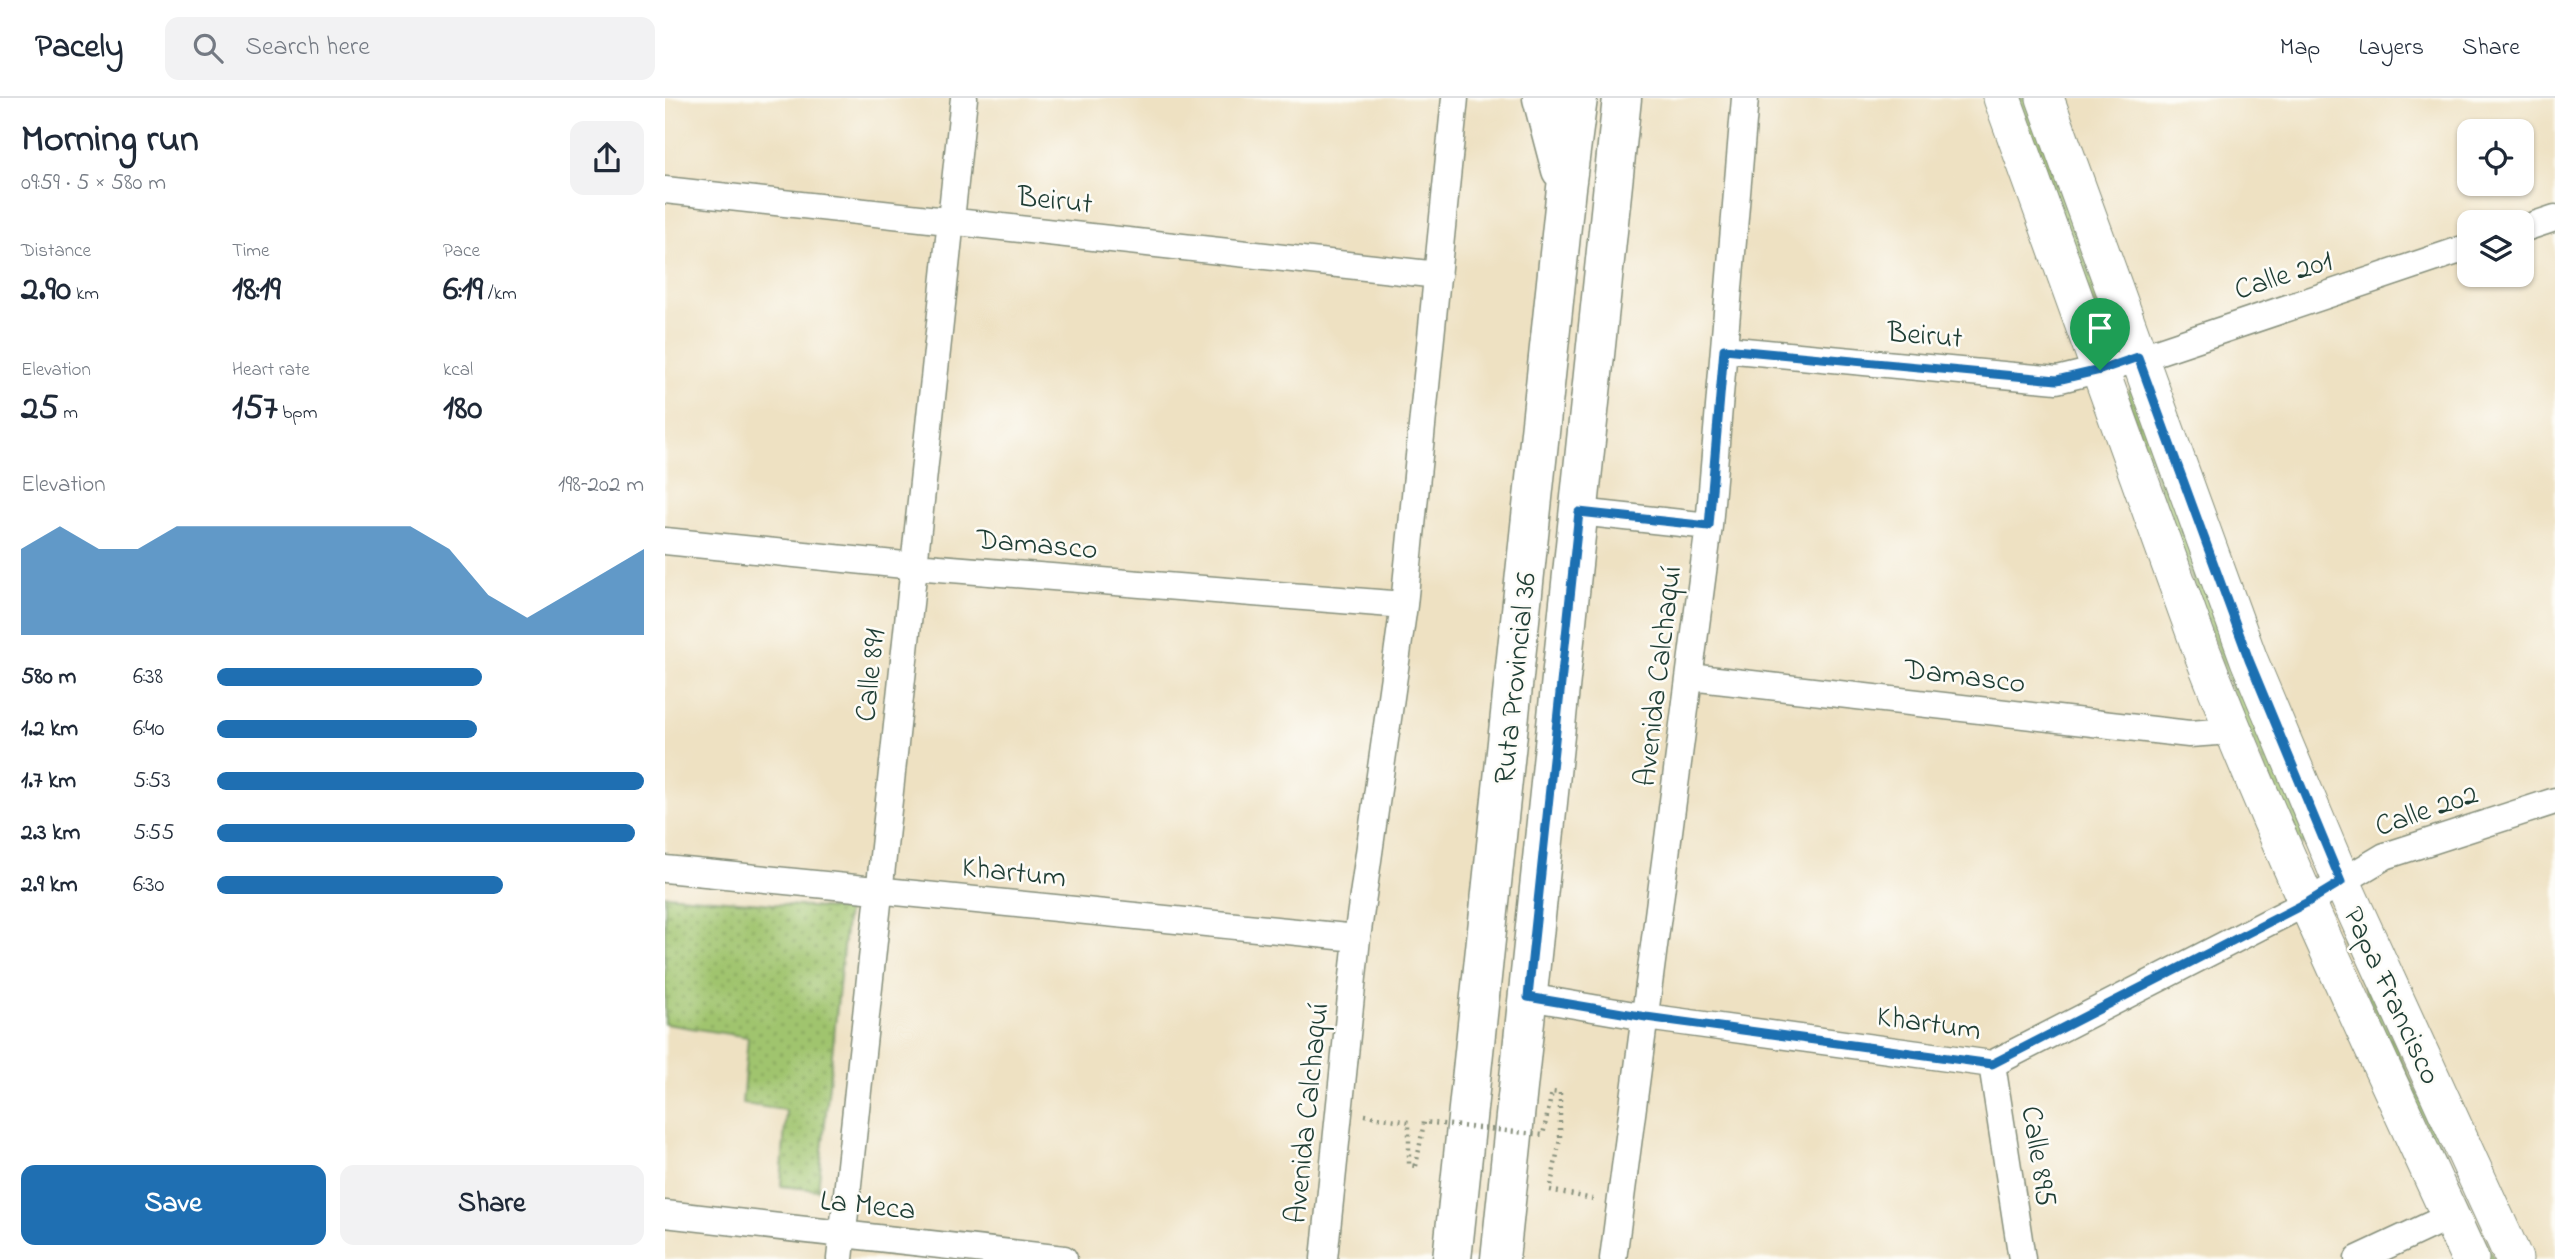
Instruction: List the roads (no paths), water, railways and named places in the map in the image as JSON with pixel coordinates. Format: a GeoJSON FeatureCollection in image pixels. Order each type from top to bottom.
{"type":"FeatureCollection","features":[{"type":"Feature","properties":{"kind":"main road"},"geometry":{"type":"LineString","coordinates":[[1542,98],[1566,188]]}},
{"type":"Feature","properties":{"kind":"main road","name":"Ruta Provincial 36"},"geometry":{"type":"LineString","coordinates":[[1452,1259],[1566,188],[1578,98]]}},
{"type":"Feature","properties":{"kind":"main road","name":"Ruta Provincial 36"},"geometry":{"type":"LineString","coordinates":[[1500,1259],[1622,98]]}},
{"type":"Feature","properties":{"kind":"main road"},"geometry":{"type":"LineString","coordinates":[[1614,172],[1636,98]]}},
{"type":"Feature","properties":{"kind":"main road","name":"Papa Francisco"},"geometry":{"type":"LineString","coordinates":[[2002,98],[2249,660],[2325,892],[2470,1259]]}},
{"type":"Feature","properties":{"kind":"main road","name":"Papa Francisco"},"geometry":{"type":"LineString","coordinates":[[2045,98],[2200,647],[2232,731],[2325,892],[2514,1259]]}},
{"type":"Feature","properties":{"kind":"street","name":"Calle 891"},"geometry":{"type":"LineString","coordinates":[[841,1247],[964,98]]}},
{"type":"Feature","properties":{"kind":"street","name":"Avenida Calchaquí"},"geometry":{"type":"LineString","coordinates":[[1324,1259],[1357,938],[1404,605],[1455,98]]}},
{"type":"Feature","properties":{"kind":"street","name":"Avenida Calchaquí"},"geometry":{"type":"LineString","coordinates":[[1613,1259],[1709,526],[1745,98]]}},
{"type":"Feature","properties":{"kind":"street","name":"Beirut"},"geometry":{"type":"LineString","coordinates":[[665,190],[1438,275]]}},
{"type":"Feature","properties":{"kind":"street"},"geometry":{"type":"LineString","coordinates":[[2534,225],[2555,218]]}},
{"type":"Feature","properties":{"kind":"street","name":"Calle 201"},"geometry":{"type":"LineString","coordinates":[[2118,364],[2457,251]]}},
{"type":"Feature","properties":{"kind":"street","name":"Beirut"},"geometry":{"type":"LineString","coordinates":[[1724,349],[2057,380],[2118,364]]}},
{"type":"Feature","properties":{"kind":"street"},"geometry":{"type":"LineString","coordinates":[[1579,512],[1709,526]]}},
{"type":"Feature","properties":{"kind":"street","name":"Damasco"},"geometry":{"type":"LineString","coordinates":[[665,541],[914,566],[1404,605]]}},
{"type":"Feature","properties":{"kind":"street","name":"Damasco"},"geometry":{"type":"LineString","coordinates":[[1691,677],[2189,734],[2232,731]]}},
{"type":"Feature","properties":{"kind":"street","name":"Calle 202"},"geometry":{"type":"LineString","coordinates":[[2325,892],[2385,856],[2555,801]]}},
{"type":"Feature","properties":{"kind":"street","name":"Khartum"},"geometry":{"type":"LineString","coordinates":[[665,869],[1357,938]]}},
{"type":"Feature","properties":{"kind":"street","name":"Khartum"},"geometry":{"type":"LineString","coordinates":[[1528,997],[1646,1017],[1992,1064],[2325,892]]}},
{"type":"Feature","properties":{"kind":"street","name":"Calle 895"},"geometry":{"type":"LineString","coordinates":[[1992,1064],[2022,1259]]}},
{"type":"Feature","properties":{"kind":"street","name":"La Meca"},"geometry":{"type":"LineString","coordinates":[[665,1214],[841,1247],[1063,1259]]}},
{"type":"Feature","properties":{"kind":"street"},"geometry":{"type":"LineString","coordinates":[[2358,1259],[2451,1216]]}}]}
